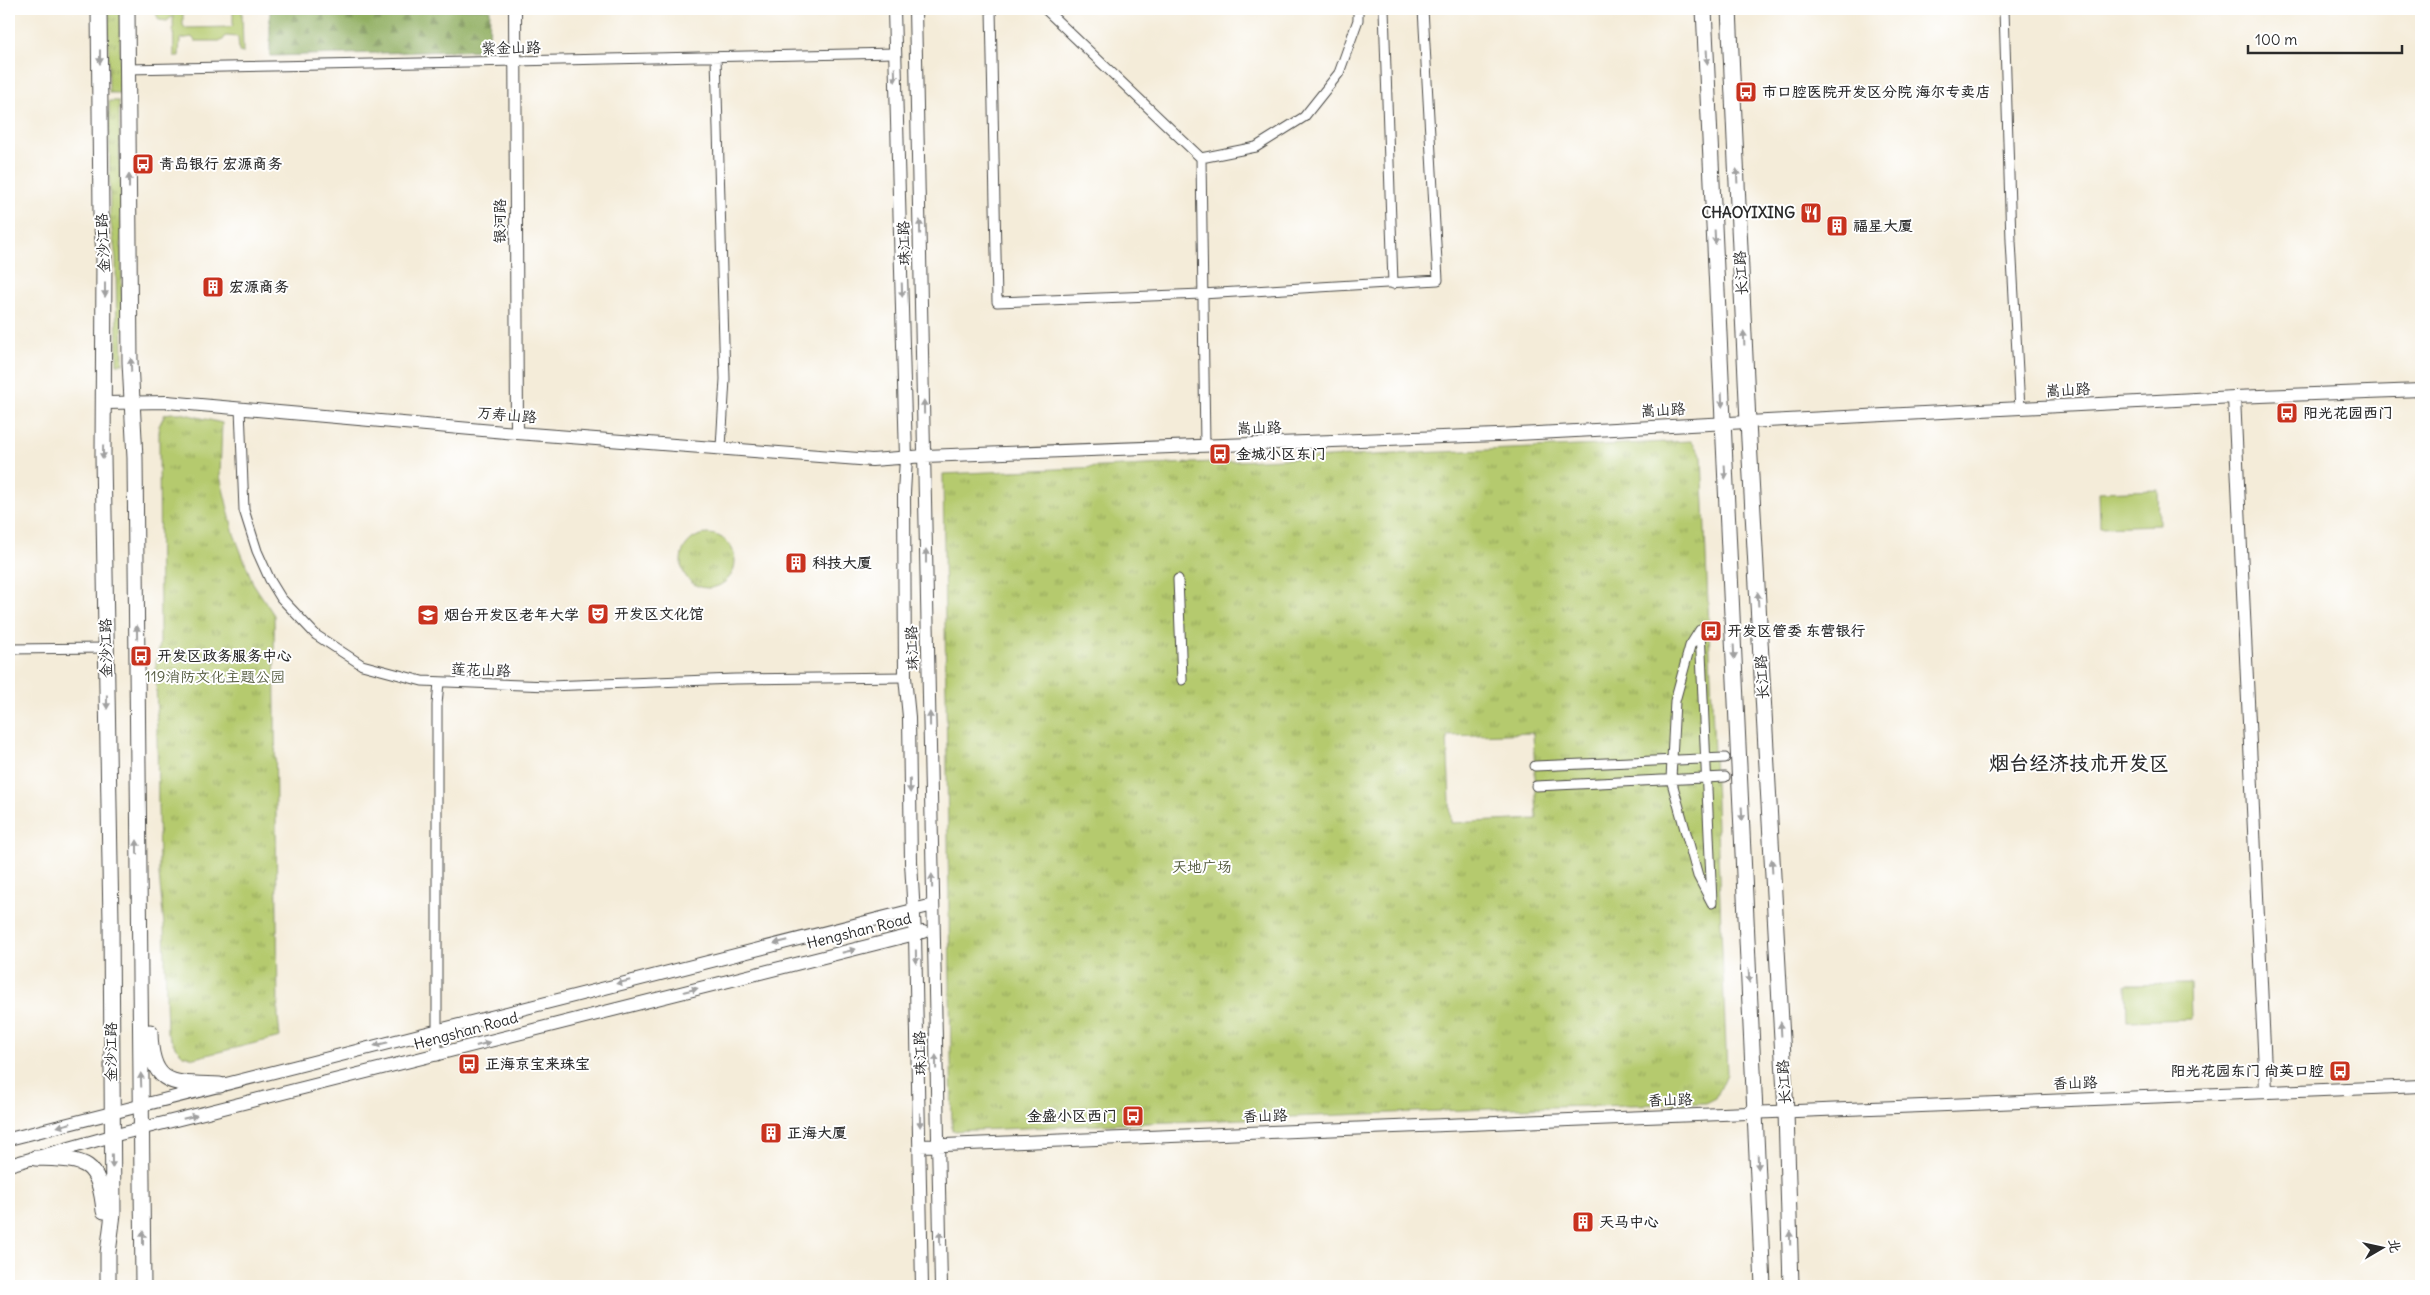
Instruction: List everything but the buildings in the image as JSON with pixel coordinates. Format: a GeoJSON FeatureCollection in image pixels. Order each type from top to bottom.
{"type":"FeatureCollection","features":[{"type":"Feature","properties":{"kind":"main road","name":"金沙江路"},"geometry":{"type":"LineString","coordinates":[[99,9],[100,214],[104,254],[105,403],[103,456],[111,923],[113,1214],[108,1253],[108,1286]]}},
{"type":"Feature","properties":{"kind":"main road","name":"金沙江路"},"geometry":{"type":"LineString","coordinates":[[127,9],[132,401],[135,458],[137,876],[142,1105],[143,1286]]}},
{"type":"Feature","properties":{"kind":"main road","name":"长江路"},"geometry":{"type":"LineString","coordinates":[[1704,9],[1763,1286]]}},
{"type":"Feature","properties":{"kind":"main road","name":"长江路"},"geometry":{"type":"LineString","coordinates":[[1729,9],[1748,422],[1786,1112],[1791,1286]]}},
{"type":"Feature","properties":{"kind":"main road"},"geometry":{"type":"LineString","coordinates":[[137,876],[148,927],[150,1049],[153,1062],[160,1074],[173,1082],[220,1086]]}},
{"type":"Feature","properties":{"kind":"main road"},"geometry":{"type":"LineString","coordinates":[[35,1158],[76,1161],[92,1169],[97,1176],[103,1196],[108,1253]]}},
{"type":"Feature","properties":{"kind":"street","name":"银河路"},"geometry":{"type":"LineString","coordinates":[[515,9],[517,433]]}},
{"type":"Feature","properties":{"kind":"street"},"geometry":{"type":"LineString","coordinates":[[894,9],[906,458],[904,493],[905,677],[909,717],[922,1286]]}},
{"type":"Feature","properties":{"kind":"street","name":"珠江路"},"geometry":{"type":"LineString","coordinates":[[915,9],[926,456],[932,905],[941,1286]]}},
{"type":"Feature","properties":{"kind":"street"},"geometry":{"type":"LineString","coordinates":[[991,9],[997,302],[1202,294],[1438,280],[1423,9]]}},
{"type":"Feature","properties":{"kind":"street"},"geometry":{"type":"LineString","coordinates":[[1045,9],[1201,158],[1205,446]]}},
{"type":"Feature","properties":{"kind":"street"},"geometry":{"type":"LineString","coordinates":[[1201,158],[1256,147],[1304,117],[1339,74],[1358,20],[1358,9]]}},
{"type":"Feature","properties":{"kind":"street"},"geometry":{"type":"LineString","coordinates":[[1384,9],[1393,284]]}},
{"type":"Feature","properties":{"kind":"street"},"geometry":{"type":"LineString","coordinates":[[2004,9],[2011,241],[2020,409]]}},
{"type":"Feature","properties":{"kind":"street","name":"紫金山路"},"geometry":{"type":"LineString","coordinates":[[128,69],[895,53]]}},
{"type":"Feature","properties":{"kind":"street"},"geometry":{"type":"LineString","coordinates":[[716,57],[725,379],[721,447]]}},
{"type":"Feature","properties":{"kind":"street","name":"嵩山路"},"geometry":{"type":"LineString","coordinates":[[906,458],[1497,435],[2234,397],[2421,390]]}},
{"type":"Feature","properties":{"kind":"street"},"geometry":{"type":"LineString","coordinates":[[2234,397],[2266,1091]]}},
{"type":"Feature","properties":{"kind":"street","name":"万寿山路"},"geometry":{"type":"LineString","coordinates":[[105,403],[132,401],[167,402],[517,433],[721,447],[872,460],[906,458]]}},
{"type":"Feature","properties":{"kind":"street","name":"莲花山路"},"geometry":{"type":"LineString","coordinates":[[240,408],[244,510],[257,551],[280,598],[316,635],[362,665],[398,675],[439,682],[549,686],[735,679],[905,677]]}},
{"type":"Feature","properties":{"kind":"street"},"geometry":{"type":"LineString","coordinates":[[1178,579],[1182,680]]}},
{"type":"Feature","properties":{"kind":"street"},"geometry":{"type":"LineString","coordinates":[[1700,630],[1712,903],[1698,876],[1683,829],[1671,779],[1670,760],[1675,701],[1690,646],[1700,630]]}},
{"type":"Feature","properties":{"kind":"street"},"geometry":{"type":"LineString","coordinates":[[9,649],[106,648]]}},
{"type":"Feature","properties":{"kind":"street"},"geometry":{"type":"LineString","coordinates":[[437,1056],[437,705],[439,682]]}},
{"type":"Feature","properties":{"kind":"street"},"geometry":{"type":"LineString","coordinates":[[1535,766],[1725,758]]}},
{"type":"Feature","properties":{"kind":"street"},"geometry":{"type":"LineString","coordinates":[[1536,786],[1725,777]]}},
{"type":"Feature","properties":{"kind":"street","name":"Hengshan Road"},"geometry":{"type":"LineString","coordinates":[[9,1139],[932,905]]}},
{"type":"Feature","properties":{"kind":"street","name":"Hengshan Road"},"geometry":{"type":"LineString","coordinates":[[9,1165],[142,1128],[437,1056],[933,930]]}},
{"type":"Feature","properties":{"kind":"street","name":"香山路"},"geometry":{"type":"LineString","coordinates":[[920,1146],[2421,1086]]}},
{"type":"Feature","properties":{"kind":"green space"},"geometry":{"type":"Polygon","coordinates":[[[108,9],[120,9],[120,93],[109,93],[108,9]]]}},
{"type":"Feature","properties":{"kind":"green space"},"geometry":{"type":"Polygon","coordinates":[[[154,9],[183,9],[183,25],[185,28],[231,27],[233,25],[233,9],[242,9],[243,53],[239,52],[238,37],[226,36],[222,41],[195,41],[192,37],[180,39],[179,56],[174,56],[173,16],[167,21],[159,20],[154,9]]]}},
{"type":"Feature","properties":{"kind":"green space"},"geometry":{"type":"Polygon","coordinates":[[[270,9],[490,9],[489,50],[270,56],[270,9]]]}},
{"type":"Feature","properties":{"kind":"green space"},"geometry":{"type":"Polygon","coordinates":[[[109,101],[119,101],[123,364],[117,364],[116,259],[110,217],[109,101]]]}},
{"type":"Feature","properties":{"kind":"green space","name":"119消防文化主题公园"},"geometry":{"type":"Polygon","coordinates":[[[181,413],[222,423],[220,476],[234,534],[253,583],[274,615],[278,1016],[280,1037],[194,1058],[183,1055],[176,1048],[167,1033],[164,925],[159,875],[156,662],[160,644],[159,426],[165,414],[181,413]]]}},
{"type":"Feature","properties":{"kind":"green space","name":"天地广场"},"geometry":{"type":"Polygon","coordinates":[[[1691,441],[1702,456],[1727,1074],[1716,1098],[1706,1103],[1513,1108],[952,1131],[943,474],[1691,441]],[[1533,733],[1447,736],[1451,823],[1537,819],[1533,733]]]}},
{"type":"Feature","properties":{"kind":"green space"},"geometry":{"type":"Polygon","coordinates":[[[2158,490],[2159,525],[2100,527],[2099,492],[2158,490]]]}},
{"type":"Feature","properties":{"kind":"green space"},"geometry":{"type":"Polygon","coordinates":[[[703,534],[713,534],[723,538],[731,546],[735,561],[731,576],[723,584],[713,588],[703,588],[693,584],[685,576],[681,566],[681,556],[685,546],[693,538],[703,534]]]}},
{"type":"Feature","properties":{"kind":"green space"},"geometry":{"type":"Polygon","coordinates":[[[2190,984],[2191,1019],[2127,1021],[2126,985],[2190,984]]]}},
{"type":"Feature","properties":{"kind":"place","name":"市口腔医院开发区分院 海尔专卖店"},"geometry":{"type":"Point","coordinates":[1746,92]}},
{"type":"Feature","properties":{"kind":"place","name":"青岛银行 宏源商务"},"geometry":{"type":"Point","coordinates":[143,164]}},
{"type":"Feature","properties":{"kind":"place","name":"CHAOYIXING"},"geometry":{"type":"Point","coordinates":[1811,213]}},
{"type":"Feature","properties":{"kind":"place","name":"福星大厦"},"geometry":{"type":"Point","coordinates":[1837,226]}},
{"type":"Feature","properties":{"kind":"place","name":"宏源商务"},"geometry":{"type":"Point","coordinates":[213,287]}},
{"type":"Feature","properties":{"kind":"place","name":"阳光花园西门"},"geometry":{"type":"Point","coordinates":[2287,413]}},
{"type":"Feature","properties":{"kind":"place","name":"金城小区东门"},"geometry":{"type":"Point","coordinates":[1220,454]}},
{"type":"Feature","properties":{"kind":"place","name":"科技大厦"},"geometry":{"type":"Point","coordinates":[796,563]}},
{"type":"Feature","properties":{"kind":"place","name":"开发区文化馆"},"geometry":{"type":"Point","coordinates":[598,614]}},
{"type":"Feature","properties":{"kind":"place","name":"烟台开发区老年大学"},"geometry":{"type":"Point","coordinates":[428,615]}},
{"type":"Feature","properties":{"kind":"place","name":"开发区管委 东营银行"},"geometry":{"type":"Point","coordinates":[1711,631]}},
{"type":"Feature","properties":{"kind":"place","name":"开发区政务服务中心"},"geometry":{"type":"Point","coordinates":[141,656]}},
{"type":"Feature","properties":{"kind":"place","name":"正海京宝来珠宝"},"geometry":{"type":"Point","coordinates":[469,1064]}},
{"type":"Feature","properties":{"kind":"place","name":"阳光花园东门 尚英口腔"},"geometry":{"type":"Point","coordinates":[2340,1071]}},
{"type":"Feature","properties":{"kind":"place","name":"金盛小区西门"},"geometry":{"type":"Point","coordinates":[1133,1116]}},
{"type":"Feature","properties":{"kind":"place","name":"正海大厦"},"geometry":{"type":"Point","coordinates":[771,1133]}},
{"type":"Feature","properties":{"kind":"place","name":"天马中心"},"geometry":{"type":"Point","coordinates":[1583,1222]}},
{"type":"Feature","properties":{"kind":"district","name":"烟台经济技术开发区"},"geometry":{"type":"Point","coordinates":[2079,763]}}]}
